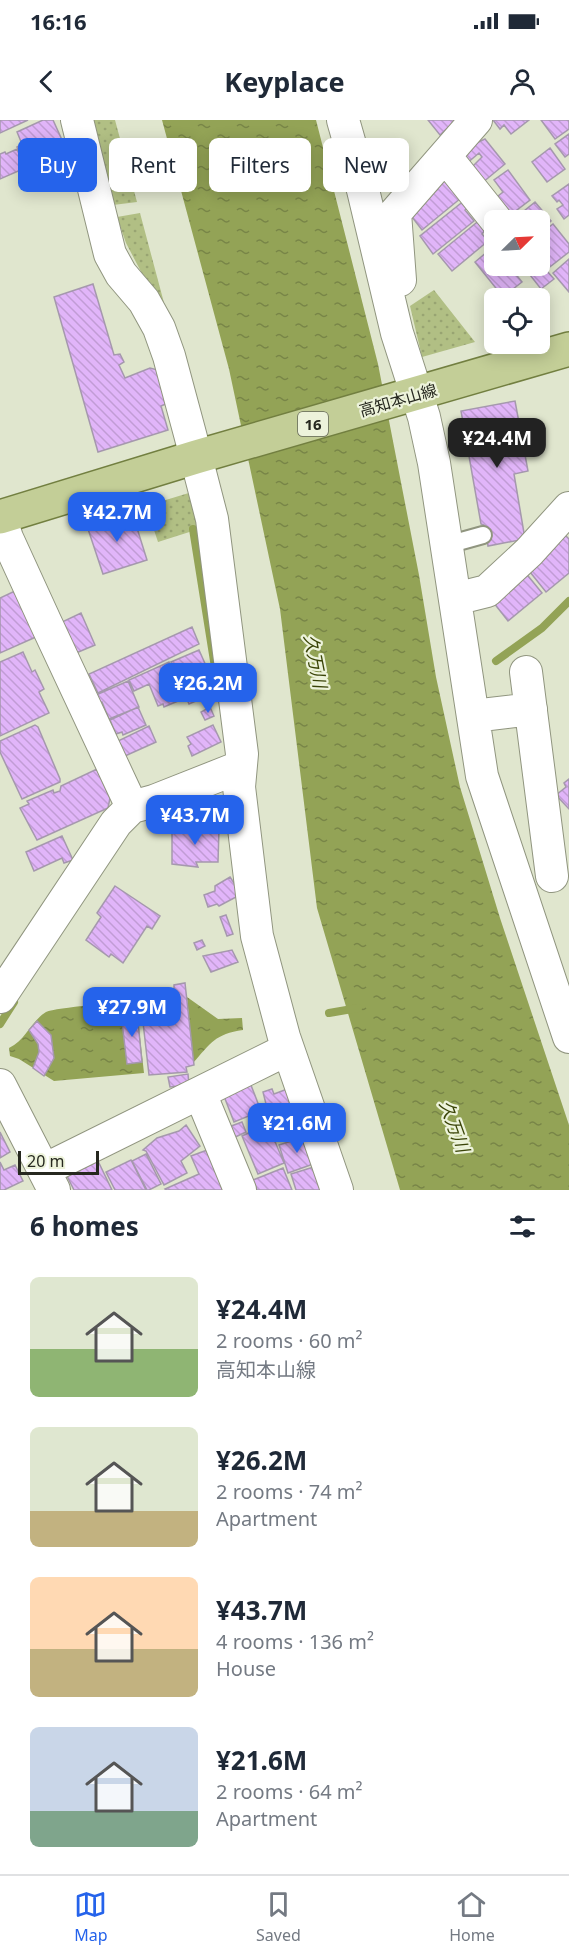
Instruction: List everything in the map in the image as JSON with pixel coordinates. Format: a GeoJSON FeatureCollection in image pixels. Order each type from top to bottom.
{"type":"FeatureCollection","features":[{"type":"Feature","properties":{"kind":"main road","name":"高知本山線"},"geometry":{"type":"LineString","coordinates":[[211,453],[569,349]]}},
{"type":"Feature","properties":{"kind":"main road","name":"16"},"geometry":{"type":"LineString","coordinates":[[0,516],[211,453]]}},
{"type":"Feature","properties":{"kind":"street"},"geometry":{"type":"LineString","coordinates":[[77,120],[110,254],[121,274],[144,301],[159,328],[211,453],[212,519],[242,754],[238,787],[257,936],[288,1049],[337,1190]]}},
{"type":"Feature","properties":{"kind":"street"},"geometry":{"type":"LineString","coordinates":[[343,120],[348,138]]}},
{"type":"Feature","properties":{"kind":"street"},"geometry":{"type":"LineString","coordinates":[[363,120],[366,138]]}},
{"type":"Feature","properties":{"kind":"street"},"geometry":{"type":"LineString","coordinates":[[397,333],[402,302],[395,213],[476,120]]}},
{"type":"Feature","properties":{"kind":"street"},"geometry":{"type":"LineString","coordinates":[[444,156],[488,210]]}},
{"type":"Feature","properties":{"kind":"street"},"geometry":{"type":"LineString","coordinates":[[363,192],[397,333],[408,397],[424,417],[434,463],[482,776],[569,1036]]}},
{"type":"Feature","properties":{"kind":"street"},"geometry":{"type":"LineString","coordinates":[[455,599],[487,591],[529,552],[569,508]]}},
{"type":"Feature","properties":{"kind":"street"},"geometry":{"type":"LineString","coordinates":[[0,516],[45,621],[132,807]]}},
{"type":"Feature","properties":{"kind":"street"},"geometry":{"type":"LineString","coordinates":[[519,889],[561,870],[526,672]]}},
{"type":"Feature","properties":{"kind":"street"},"geometry":{"type":"LineString","coordinates":[[473,716],[531,709]]}},
{"type":"Feature","properties":{"kind":"street"},"geometry":{"type":"LineString","coordinates":[[0,997],[116,823],[132,807],[154,801],[240,767]]}},
{"type":"Feature","properties":{"kind":"street"},"geometry":{"type":"LineString","coordinates":[[0,1085],[49,1180],[200,1093],[288,1049]]}},
{"type":"Feature","properties":{"kind":"street"},"geometry":{"type":"LineString","coordinates":[[200,1093],[240,1190]]}},
{"type":"Feature","properties":{"kind":"lane"},"geometry":{"type":"LineString","coordinates":[[447,545],[483,535]]}},
{"type":"Feature","properties":{"kind":"shaded area"},"geometry":{"type":"Polygon","coordinates":[[[91,120],[115,120],[120,138],[109,138],[109,190],[97,138],[91,120]]]}},
{"type":"Feature","properties":{"kind":"shaded area"},"geometry":{"type":"Polygon","coordinates":[[[110,192],[134,192],[137,202],[113,205],[110,192]]]}},
{"type":"Feature","properties":{"kind":"shaded area"},"geometry":{"type":"Polygon","coordinates":[[[140,213],[171,329],[126,243],[117,217],[140,213]]]}},
{"type":"Feature","properties":{"kind":"shaded area"},"geometry":{"type":"Polygon","coordinates":[[[434,290],[475,342],[422,357],[410,306],[434,290]]]}},
{"type":"Feature","properties":{"kind":"shaded area"},"geometry":{"type":"Polygon","coordinates":[[[192,492],[202,528],[158,542],[146,506],[192,492]]]}},
{"type":"Feature","properties":{"kind":"water","name":"久万川"},"geometry":{"type":"Polygon","coordinates":[[[162,120],[316,120],[323,148],[323,192],[334,192],[378,364],[419,575],[436,677],[460,787],[500,918],[569,1125],[569,1190],[400,1190],[317,908],[280,609],[229,369],[181,192],[197,192],[197,138],[167,138],[162,120]]]}},
{"type":"Feature","properties":{"kind":"water"},"geometry":{"type":"Polygon","coordinates":[[[187,997],[218,1019],[242,1018],[243,1030],[220,1037],[209,1045],[193,1063],[187,997]]]}},
{"type":"Feature","properties":{"kind":"water"},"geometry":{"type":"Polygon","coordinates":[[[136,1001],[144,1073],[54,1081],[19,1059],[10,1056],[9,1048],[15,1045],[36,1020],[46,1012],[136,1001]]]}},
{"type":"Feature","properties":{"kind":"building"},"geometry":{"type":"Polygon","coordinates":[[[0,120],[28,120],[0,133],[0,120]]]}},
{"type":"Feature","properties":{"kind":"building"},"geometry":{"type":"Polygon","coordinates":[[[43,120],[53,120],[61,138],[20,138],[17,132],[43,120]]]}},
{"type":"Feature","properties":{"kind":"building"},"geometry":{"type":"Polygon","coordinates":[[[428,120],[456,120],[440,135],[428,120]]]}},
{"type":"Feature","properties":{"kind":"building"},"geometry":{"type":"Polygon","coordinates":[[[493,120],[529,120],[511,134],[504,125],[500,129],[493,120]]]}},
{"type":"Feature","properties":{"kind":"building"},"geometry":{"type":"Polygon","coordinates":[[[541,120],[569,120],[569,129],[555,139],[541,120]]]}},
{"type":"Feature","properties":{"kind":"building"},"geometry":{"type":"Polygon","coordinates":[[[569,134],[569,154],[565,157],[555,144],[569,134]]]}},
{"type":"Feature","properties":{"kind":"building"},"geometry":{"type":"Polygon","coordinates":[[[485,139],[505,164],[482,183],[471,168],[482,157],[479,153],[466,164],[459,157],[472,145],[485,139]]]}},
{"type":"Feature","properties":{"kind":"building"},"geometry":{"type":"Polygon","coordinates":[[[550,148],[565,169],[547,182],[532,162],[550,148]]]}},
{"type":"Feature","properties":{"kind":"building"},"geometry":{"type":"Polygon","coordinates":[[[17,149],[18,171],[0,179],[0,154],[5,152],[6,154],[17,149]]]}},
{"type":"Feature","properties":{"kind":"building"},"geometry":{"type":"Polygon","coordinates":[[[508,170],[530,200],[517,210],[505,210],[498,201],[498,196],[503,192],[494,180],[508,170]]]}},
{"type":"Feature","properties":{"kind":"building"},"geometry":{"type":"Polygon","coordinates":[[[445,179],[461,198],[422,230],[409,213],[437,190],[437,186],[445,179]]]}},
{"type":"Feature","properties":{"kind":"building"},"geometry":{"type":"Polygon","coordinates":[[[569,184],[569,215],[564,219],[557,209],[563,205],[552,196],[569,184]]]}},
{"type":"Feature","properties":{"kind":"building"},"geometry":{"type":"Polygon","coordinates":[[[465,200],[470,206],[465,210],[474,221],[433,254],[420,236],[465,200]]]}},
{"type":"Feature","properties":{"kind":"building"},"geometry":{"type":"Polygon","coordinates":[[[535,202],[542,210],[525,210],[535,202]]]}},
{"type":"Feature","properties":{"kind":"building"},"geometry":{"type":"Polygon","coordinates":[[[481,219],[484,222],[482,234],[484,244],[452,271],[438,254],[481,219]]]}},
{"type":"Feature","properties":{"kind":"building"},"geometry":{"type":"Polygon","coordinates":[[[553,224],[569,244],[569,252],[550,267],[550,226],[553,224]]]}},
{"type":"Feature","properties":{"kind":"building"},"geometry":{"type":"Polygon","coordinates":[[[484,254],[484,273],[475,262],[484,254]]]}},
{"type":"Feature","properties":{"kind":"building"},"geometry":{"type":"Polygon","coordinates":[[[569,259],[569,292],[553,273],[569,259]]]}},
{"type":"Feature","properties":{"kind":"building"},"geometry":{"type":"Polygon","coordinates":[[[550,274],[554,279],[540,288],[531,276],[550,274]]]}},
{"type":"Feature","properties":{"kind":"building"},"geometry":{"type":"Polygon","coordinates":[[[486,276],[517,276],[522,282],[514,288],[496,288],[486,276]]]}},
{"type":"Feature","properties":{"kind":"building"},"geometry":{"type":"Polygon","coordinates":[[[93,284],[114,355],[120,354],[124,362],[119,365],[125,378],[150,368],[158,370],[168,403],[161,406],[168,430],[98,452],[54,297],[93,284]]]}},
{"type":"Feature","properties":{"kind":"building"},"geometry":{"type":"Polygon","coordinates":[[[515,401],[528,471],[514,474],[525,539],[488,546],[484,525],[481,524],[461,411],[515,401]]]}},
{"type":"Feature","properties":{"kind":"building"},"geometry":{"type":"Polygon","coordinates":[[[132,512],[147,560],[103,574],[87,526],[132,512]]]}},
{"type":"Feature","properties":{"kind":"building"},"geometry":{"type":"Polygon","coordinates":[[[564,534],[569,539],[569,573],[546,592],[526,567],[564,534]]]}},
{"type":"Feature","properties":{"kind":"building"},"geometry":{"type":"Polygon","coordinates":[[[524,571],[542,593],[508,621],[490,598],[524,571]]]}},
{"type":"Feature","properties":{"kind":"building"},"geometry":{"type":"Polygon","coordinates":[[[17,590],[38,636],[0,653],[0,598],[17,590]]]}},
{"type":"Feature","properties":{"kind":"building"},"geometry":{"type":"Polygon","coordinates":[[[81,613],[95,645],[76,653],[62,622],[81,613]]]}},
{"type":"Feature","properties":{"kind":"building"},"geometry":{"type":"Polygon","coordinates":[[[192,627],[199,644],[98,693],[89,674],[192,627]]]}},
{"type":"Feature","properties":{"kind":"building"},"geometry":{"type":"Polygon","coordinates":[[[199,650],[211,677],[206,678],[212,694],[189,704],[171,662],[199,650]]]}},
{"type":"Feature","properties":{"kind":"building"},"geometry":{"type":"Polygon","coordinates":[[[23,652],[32,672],[35,670],[44,689],[39,692],[49,713],[0,736],[0,662],[23,652]]]}},
{"type":"Feature","properties":{"kind":"building"},"geometry":{"type":"Polygon","coordinates":[[[169,662],[185,698],[164,707],[163,704],[158,706],[149,684],[134,691],[129,680],[169,662]]]}},
{"type":"Feature","properties":{"kind":"building"},"geometry":{"type":"Polygon","coordinates":[[[128,681],[139,707],[109,719],[102,702],[96,695],[128,681]]]}},
{"type":"Feature","properties":{"kind":"building"},"geometry":{"type":"Polygon","coordinates":[[[138,707],[146,725],[123,735],[122,732],[116,734],[110,720],[138,707]]]}},
{"type":"Feature","properties":{"kind":"building"},"geometry":{"type":"Polygon","coordinates":[[[210,707],[214,716],[205,720],[201,712],[210,707]]]}},
{"type":"Feature","properties":{"kind":"building"},"geometry":{"type":"Polygon","coordinates":[[[35,725],[38,727],[60,782],[22,799],[0,752],[0,741],[35,725]]]}},
{"type":"Feature","properties":{"kind":"building"},"geometry":{"type":"Polygon","coordinates":[[[213,725],[221,742],[192,756],[188,746],[191,744],[187,737],[213,725]]]}},
{"type":"Feature","properties":{"kind":"building"},"geometry":{"type":"Polygon","coordinates":[[[149,726],[156,742],[125,756],[118,741],[149,726]]]}},
{"type":"Feature","properties":{"kind":"building"},"geometry":{"type":"Polygon","coordinates":[[[97,769],[110,798],[108,808],[37,840],[20,808],[29,804],[27,801],[53,790],[54,793],[60,791],[61,786],[97,769]]]}},
{"type":"Feature","properties":{"kind":"building"},"geometry":{"type":"Polygon","coordinates":[[[569,779],[569,809],[556,795],[566,787],[564,783],[569,779]]]}},
{"type":"Feature","properties":{"kind":"building"},"geometry":{"type":"Polygon","coordinates":[[[172,828],[219,829],[218,862],[196,862],[198,867],[172,864],[172,828]]]}},
{"type":"Feature","properties":{"kind":"building"},"geometry":{"type":"Polygon","coordinates":[[[62,836],[73,860],[64,863],[62,858],[34,871],[26,852],[62,836]]]}},
{"type":"Feature","properties":{"kind":"building"},"geometry":{"type":"Polygon","coordinates":[[[230,877],[236,886],[236,897],[219,906],[217,904],[208,907],[204,895],[215,891],[215,886],[230,877]]]}},
{"type":"Feature","properties":{"kind":"building"},"geometry":{"type":"Polygon","coordinates":[[[115,886],[160,916],[152,929],[147,926],[123,963],[111,954],[109,957],[86,940],[101,917],[97,913],[115,886]]]}},
{"type":"Feature","properties":{"kind":"building"},"geometry":{"type":"Polygon","coordinates":[[[226,915],[233,934],[227,936],[220,917],[226,915]]]}},
{"type":"Feature","properties":{"kind":"building"},"geometry":{"type":"Polygon","coordinates":[[[202,940],[205,946],[197,950],[194,943],[202,940]]]}},
{"type":"Feature","properties":{"kind":"building"},"geometry":{"type":"Polygon","coordinates":[[[232,950],[238,962],[211,972],[203,956],[232,950]]]}},
{"type":"Feature","properties":{"kind":"building"},"geometry":{"type":"Polygon","coordinates":[[[185,983],[194,1065],[186,1067],[187,1072],[149,1075],[140,996],[174,992],[174,985],[185,983]]]}},
{"type":"Feature","properties":{"kind":"building"},"geometry":{"type":"Polygon","coordinates":[[[137,1012],[142,1062],[127,1064],[121,1014],[137,1012]]]}},
{"type":"Feature","properties":{"kind":"building"},"geometry":{"type":"Polygon","coordinates":[[[37,1021],[51,1035],[54,1058],[44,1076],[33,1068],[39,1052],[38,1044],[29,1030],[37,1021]]]}},
{"type":"Feature","properties":{"kind":"building"},"geometry":{"type":"Polygon","coordinates":[[[188,1074],[189,1085],[170,1087],[168,1077],[188,1074]]]}},
{"type":"Feature","properties":{"kind":"building"},"geometry":{"type":"Polygon","coordinates":[[[249,1080],[261,1111],[234,1122],[222,1091],[249,1080]]]}},
{"type":"Feature","properties":{"kind":"building"},"geometry":{"type":"Polygon","coordinates":[[[290,1088],[305,1128],[276,1140],[264,1109],[267,1108],[263,1092],[272,1089],[274,1094],[290,1088]]]}},
{"type":"Feature","properties":{"kind":"building"},"geometry":{"type":"Polygon","coordinates":[[[266,1120],[284,1163],[258,1174],[242,1136],[255,1130],[253,1125],[266,1120]]]}},
{"type":"Feature","properties":{"kind":"building"},"geometry":{"type":"Polygon","coordinates":[[[242,1122],[246,1132],[231,1139],[226,1128],[242,1122]]]}},
{"type":"Feature","properties":{"kind":"building"},"geometry":{"type":"Polygon","coordinates":[[[186,1125],[200,1146],[181,1161],[187,1173],[164,1185],[146,1151],[143,1150],[157,1138],[179,1131],[186,1125]]]}},
{"type":"Feature","properties":{"kind":"building"},"geometry":{"type":"Polygon","coordinates":[[[0,1132],[10,1152],[0,1158],[0,1132]]]}},
{"type":"Feature","properties":{"kind":"building"},"geometry":{"type":"Polygon","coordinates":[[[307,1136],[316,1163],[288,1173],[279,1145],[307,1136]]]}},
{"type":"Feature","properties":{"kind":"building"},"geometry":{"type":"Polygon","coordinates":[[[210,1149],[227,1190],[165,1189],[199,1174],[191,1156],[210,1149]]]}},
{"type":"Feature","properties":{"kind":"building"},"geometry":{"type":"Polygon","coordinates":[[[146,1154],[161,1184],[149,1190],[132,1161],[146,1154]]]}},
{"type":"Feature","properties":{"kind":"building"},"geometry":{"type":"Polygon","coordinates":[[[131,1160],[146,1190],[115,1190],[106,1172],[131,1160]]]}},
{"type":"Feature","properties":{"kind":"building"},"geometry":{"type":"Polygon","coordinates":[[[98,1161],[112,1190],[74,1190],[67,1176],[98,1161]]]}},
{"type":"Feature","properties":{"kind":"building"},"geometry":{"type":"Polygon","coordinates":[[[0,1162],[4,1170],[15,1165],[23,1181],[0,1190],[0,1162]]]}},
{"type":"Feature","properties":{"kind":"building"},"geometry":{"type":"Polygon","coordinates":[[[317,1166],[325,1190],[296,1190],[291,1174],[317,1166]]]}},
{"type":"Feature","properties":{"kind":"building"},"geometry":{"type":"Polygon","coordinates":[[[283,1168],[292,1190],[257,1190],[253,1180],[283,1168]]]}},
{"type":"Feature","properties":{"kind":"waterway"},"geometry":{"type":"LineString","coordinates":[[193,529],[218,686]]}},
{"type":"Feature","properties":{"kind":"waterway"},"geometry":{"type":"LineString","coordinates":[[496,661],[542,628],[569,601]]}},
{"type":"Feature","properties":{"kind":"waterway"},"geometry":{"type":"LineString","coordinates":[[0,1024],[14,1002]]}},
{"type":"Feature","properties":{"kind":"waterway"},"geometry":{"type":"LineString","coordinates":[[329,1013],[358,1008]]}}]}
